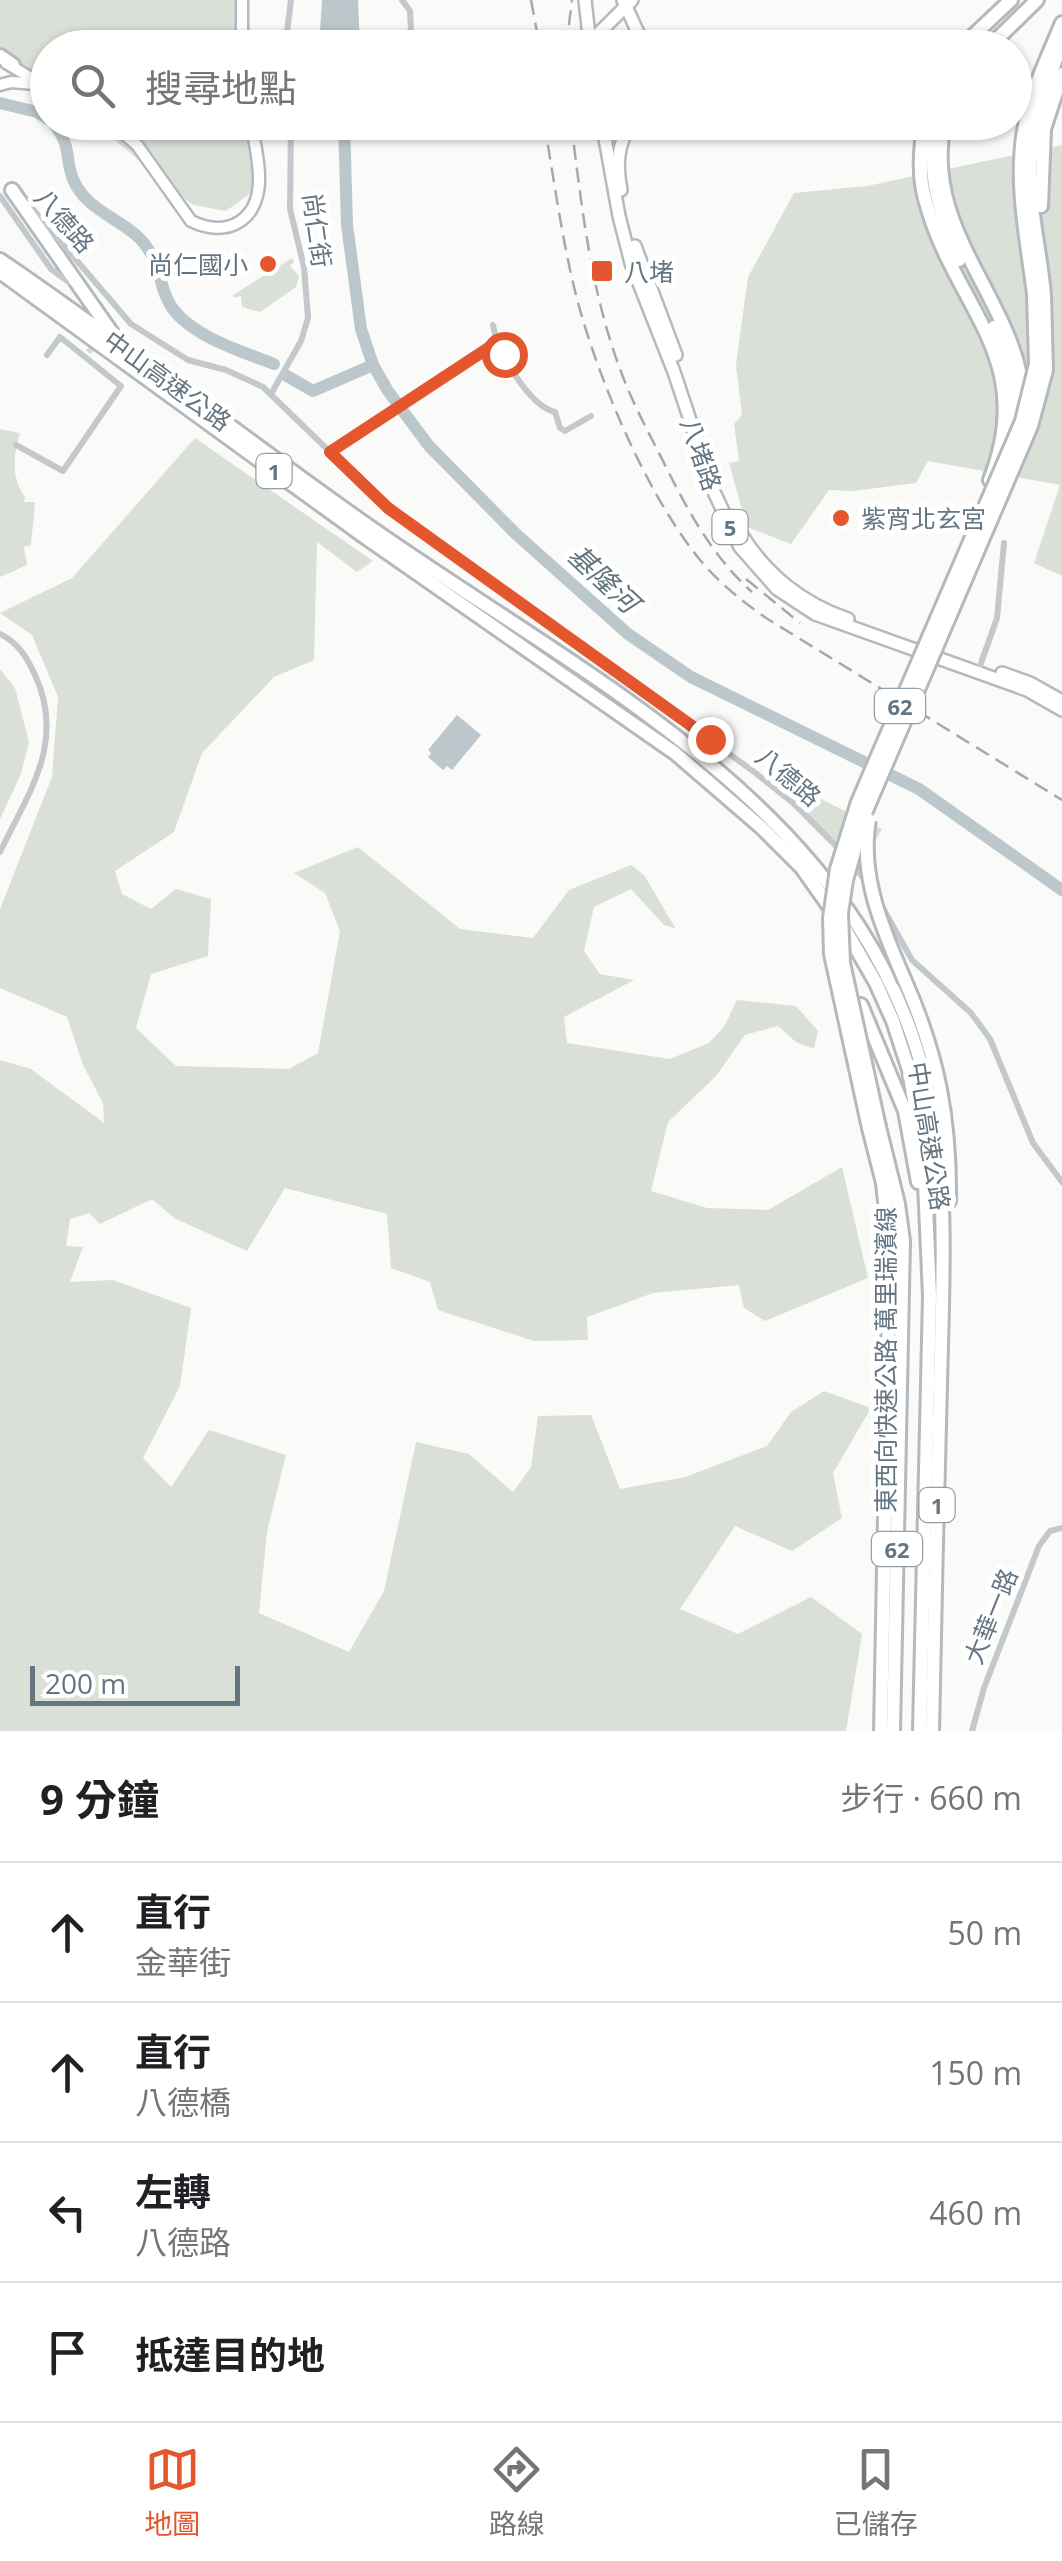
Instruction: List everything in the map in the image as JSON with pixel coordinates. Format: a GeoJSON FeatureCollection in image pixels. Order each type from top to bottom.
{"type":"FeatureCollection","features":[{"type":"Feature","properties":{"kind":"highway"},"geometry":{"type":"LineString","coordinates":[[979,30],[1010,0]]}},
{"type":"Feature","properties":{"kind":"highway"},"geometry":{"type":"LineString","coordinates":[[992,30],[1023,0]]}},
{"type":"Feature","properties":{"kind":"highway"},"geometry":{"type":"LineString","coordinates":[[1006,30],[1037,0]]}},
{"type":"Feature","properties":{"kind":"highway","name":"東西向快速公路 萬里瑞濱線"},"geometry":{"type":"LineString","coordinates":[[1032,103],[1062,24]]}},
{"type":"Feature","properties":{"kind":"highway","name":"東西向快速公路 萬里瑞濱線"},"geometry":{"type":"LineString","coordinates":[[874,1128],[834,976],[832,896],[858,802],[1029,400],[1037,350],[1041,264],[1030,182],[1032,146],[1046,84],[1062,45]]}},
{"type":"Feature","properties":{"kind":"highway"},"geometry":{"type":"LineString","coordinates":[[1041,264],[1040,165],[1044,129],[1062,74]]}},
{"type":"Feature","properties":{"kind":"highway"},"geometry":{"type":"LineString","coordinates":[[922,140],[920,159],[925,198],[938,236],[989,335],[1004,378],[1006,418],[999,456],[948,596]]}},
{"type":"Feature","properties":{"kind":"highway"},"geometry":{"type":"LineString","coordinates":[[930,1296],[911,1136],[905,1111],[836,954],[836,897],[846,846],[1009,480],[1014,444],[1013,380],[998,336],[940,216],[932,172],[934,140]]}},
{"type":"Feature","properties":{"kind":"highway"},"geometry":{"type":"LineString","coordinates":[[942,140],[940,165],[952,222],[972,270],[1009,337],[1020,369],[1024,403],[1022,438],[1009,480],[870,813],[867,847],[874,906],[926,1030],[940,1078],[948,1134],[948,1256],[942,1278]]}},
{"type":"Feature","properties":{"kind":"highway","name":"東西向快速公路 萬里瑞濱線"},"geometry":{"type":"LineString","coordinates":[[893,1731],[896,1244],[843,963],[841,913],[846,880],[866,813],[1032,426],[1046,370],[1021,172],[1023,140]]}},
{"type":"Feature","properties":{"kind":"highway"},"geometry":{"type":"LineString","coordinates":[[6,193],[122,346]]}},
{"type":"Feature","properties":{"kind":"highway","name":"中山高速公路"},"geometry":{"type":"LineString","coordinates":[[0,260],[375,530],[680,740],[770,814],[813,862],[862,931],[912,1031],[936,1142],[943,1216],[932,1731]]}},
{"type":"Feature","properties":{"kind":"highway","name":"中山高速公路"},"geometry":{"type":"LineString","coordinates":[[0,272],[362,536],[675,753],[802,868],[845,929],[894,1020],[909,1070],[924,1161],[930,1296],[920,1731]]}},
{"type":"Feature","properties":{"kind":"highway"},"geometry":{"type":"LineString","coordinates":[[0,280],[58,314]]}},
{"type":"Feature","properties":{"kind":"highway","name":"東西向快速公路 萬里瑞濱線"},"geometry":{"type":"LineString","coordinates":[[881,1731],[895,1371]]}},
{"type":"Feature","properties":{"kind":"main road"},"geometry":{"type":"LineString","coordinates":[[585,0],[589,30]]}},
{"type":"Feature","properties":{"kind":"main road"},"geometry":{"type":"LineString","coordinates":[[603,30],[627,2],[638,30]]}},
{"type":"Feature","properties":{"kind":"main road","name":"八堵路"},"geometry":{"type":"LineString","coordinates":[[605,140],[618,216],[714,492],[740,547],[760,572],[777,589],[815,614],[1027,690],[1062,710]]}},
{"type":"Feature","properties":{"kind":"main road","name":"八堵路"},"geometry":{"type":"LineString","coordinates":[[623,140],[617,159],[635,261],[682,370],[735,524],[766,567],[782,583],[819,607],[1030,683],[1062,700]]}},
{"type":"Feature","properties":{"kind":"street"},"geometry":{"type":"LineString","coordinates":[[242,0],[242,30]]}},
{"type":"Feature","properties":{"kind":"street"},"geometry":{"type":"LineString","coordinates":[[287,30],[291,0]]}},
{"type":"Feature","properties":{"kind":"street"},"geometry":{"type":"LineString","coordinates":[[402,0],[410,10],[411,30]]}},
{"type":"Feature","properties":{"kind":"street"},"geometry":{"type":"LineString","coordinates":[[3,67],[30,80]]}},
{"type":"Feature","properties":{"kind":"street"},"geometry":{"type":"LineString","coordinates":[[3,67],[30,84]]}},
{"type":"Feature","properties":{"kind":"street"},"geometry":{"type":"LineString","coordinates":[[131,140],[191,220],[221,230],[236,226],[256,198],[259,180],[253,140]]}},
{"type":"Feature","properties":{"kind":"street","name":"尚仁街"},"geometry":{"type":"LineString","coordinates":[[271,394],[301,341],[308,318],[304,267],[290,209],[290,140]]}},
{"type":"Feature","properties":{"kind":"street","name":"八德路"},"geometry":{"type":"LineString","coordinates":[[0,180],[51,269],[69,282]]}},
{"type":"Feature","properties":{"kind":"street","name":"八德路"},"geometry":{"type":"LineString","coordinates":[[6,193],[41,218],[119,318],[179,355],[248,378],[271,394],[388,508],[787,797],[832,840],[867,882],[912,960],[980,1024],[996,1051],[1037,1151],[1062,1182]]}},
{"type":"Feature","properties":{"kind":"street","name":"八德路"},"geometry":{"type":"LineString","coordinates":[[86,286],[97,288]]}},
{"type":"Feature","properties":{"kind":"street"},"geometry":{"type":"LineString","coordinates":[[493,326],[496,343],[515,375],[545,410],[555,412],[560,428],[565,431],[591,416]]}},
{"type":"Feature","properties":{"kind":"street"},"geometry":{"type":"LineString","coordinates":[[16,445],[63,472],[120,386],[87,354],[60,337],[47,356]]}},
{"type":"Feature","properties":{"kind":"street"},"geometry":{"type":"LineString","coordinates":[[330,452],[496,343]]}},
{"type":"Feature","properties":{"kind":"street"},"geometry":{"type":"LineString","coordinates":[[980,666],[996,618],[1004,543]]}},
{"type":"Feature","properties":{"kind":"street"},"geometry":{"type":"LineString","coordinates":[[0,634],[25,654],[46,702],[49,730],[44,759],[0,852]]}},
{"type":"Feature","properties":{"kind":"street","name":"大華一路"},"geometry":{"type":"LineString","coordinates":[[972,1731],[984,1688],[1040,1546],[1050,1531],[1062,1528]]}},
{"type":"Feature","properties":{"kind":"shaded area"},"geometry":{"type":"Polygon","coordinates":[[[0,0],[238,0],[236,30],[30,30],[30,75],[0,52],[0,0]]]}},
{"type":"Feature","properties":{"kind":"shaded area"},"geometry":{"type":"Polygon","coordinates":[[[322,0],[358,0],[359,30],[320,30],[322,0]]]}},
{"type":"Feature","properties":{"kind":"shaded area"},"geometry":{"type":"Polygon","coordinates":[[[115,140],[253,140],[257,165],[252,192],[226,211],[193,205],[115,140]]]}},
{"type":"Feature","properties":{"kind":"shaded area"},"geometry":{"type":"Polygon","coordinates":[[[1062,145],[1062,576],[1034,563],[1060,485],[928,461],[916,483],[829,490],[791,544],[747,527],[729,463],[739,461],[734,424],[742,415],[736,365],[748,277],[794,193],[867,186],[1062,145]]]}},
{"type":"Feature","properties":{"kind":"shaded area"},"geometry":{"type":"Polygon","coordinates":[[[292,258],[290,266],[299,276],[296,287],[260,312],[242,307],[241,296],[233,295],[292,258]]]}},
{"type":"Feature","properties":{"kind":"shaded area"},"geometry":{"type":"Polygon","coordinates":[[[0,429],[20,433],[15,474],[24,502],[35,502],[31,545],[24,547],[27,565],[0,577],[0,429]]]}},
{"type":"Feature","properties":{"kind":"shaded area"},"geometry":{"type":"Polygon","coordinates":[[[195,438],[373,561],[357,572],[317,542],[314,660],[274,677],[202,753],[174,832],[115,871],[122,894],[151,909],[176,889],[211,899],[208,956],[151,974],[136,1028],[176,1066],[289,1069],[318,1053],[340,931],[325,893],[294,873],[358,847],[460,929],[533,938],[569,890],[631,865],[644,875],[676,929],[664,925],[631,889],[594,907],[584,951],[600,974],[634,980],[564,1017],[567,1043],[670,1059],[709,1043],[724,1027],[737,1000],[796,1006],[818,1031],[814,1049],[796,1042],[778,1026],[745,1035],[716,1076],[668,1122],[651,1191],[707,1208],[768,1210],[842,1167],[868,1278],[765,1321],[744,1308],[739,1285],[653,1293],[587,1317],[588,1340],[534,1341],[438,1310],[430,1282],[391,1268],[387,1214],[285,1188],[247,1251],[174,1218],[152,1199],[100,1224],[89,1213],[70,1219],[66,1246],[83,1247],[70,1282],[113,1280],[191,1308],[180,1386],[143,1458],[171,1487],[209,1430],[286,1455],[267,1532],[259,1613],[349,1652],[384,1591],[416,1442],[469,1454],[513,1492],[531,1467],[538,1416],[591,1415],[620,1489],[685,1477],[767,1446],[791,1412],[824,1391],[871,1408],[833,1473],[842,1518],[792,1551],[735,1526],[680,1609],[738,1634],[811,1597],[862,1634],[846,1731],[0,1731],[0,1060],[31,1069],[104,1123],[103,1103],[83,1065],[67,1017],[0,988],[0,909],[52,777],[58,697],[32,635],[0,613],[72,578],[195,438]]]}},
{"type":"Feature","properties":{"kind":"shaded area"},"geometry":{"type":"Polygon","coordinates":[[[0,669],[15,688],[29,742],[21,774],[0,819],[0,669]]]}},
{"type":"Feature","properties":{"kind":"shaded area"},"geometry":{"type":"Polygon","coordinates":[[[457,715],[481,735],[452,770],[447,766],[443,770],[428,757],[428,750],[457,715]]]}},
{"type":"Feature","properties":{"kind":"shaded area"},"geometry":{"type":"Polygon","coordinates":[[[792,785],[882,829],[858,871],[788,793],[792,785]]]}},
{"type":"Feature","properties":{"kind":"waterway"},"geometry":{"type":"LineString","coordinates":[[0,103],[30,110]]}},
{"type":"Feature","properties":{"kind":"waterway"},"geometry":{"type":"LineString","coordinates":[[63,140],[78,189],[145,244],[168,301],[182,319],[206,336],[274,364]]}},
{"type":"Feature","properties":{"kind":"waterway","name":"基隆河"},"geometry":{"type":"LineString","coordinates":[[345,140],[347,225],[361,329],[373,365],[388,391],[429,446],[516,534],[628,634],[691,677],[919,789],[1062,890]]}},
{"type":"Feature","properties":{"kind":"waterway"},"geometry":{"type":"LineString","coordinates":[[287,376],[313,391],[373,365]]}},
{"type":"Feature","properties":{"kind":"tunnel"},"geometry":{"type":"LineString","coordinates":[[88,352],[99,341]]}},
{"type":"Feature","properties":{"kind":"railway"},"geometry":{"type":"LineString","coordinates":[[531,0],[537,30]]}},
{"type":"Feature","properties":{"kind":"railway"},"geometry":{"type":"LineString","coordinates":[[568,30],[572,0]]}},
{"type":"Feature","properties":{"kind":"railway"},"geometry":{"type":"LineString","coordinates":[[547,140],[569,264],[589,340],[642,467],[693,551],[727,587],[766,618],[1062,800]]}},
{"type":"Feature","properties":{"kind":"railway"},"geometry":{"type":"LineString","coordinates":[[573,140],[595,283],[623,377],[693,518],[714,550],[752,592]]}},
{"type":"Feature","properties":{"kind":"railway"},"geometry":{"type":"LineString","coordinates":[[746,579],[800,623]]}},
{"type":"Feature","properties":{"kind":"place","name":"尚仁國小"},"geometry":{"type":"Point","coordinates":[268,264]}},
{"type":"Feature","properties":{"kind":"place","name":"八堵"},"geometry":{"type":"Point","coordinates":[602,271]}},
{"type":"Feature","properties":{"kind":"place","name":"紫宵北玄宮"},"geometry":{"type":"Point","coordinates":[841,518]}},
{"type":"Feature","properties":{"kind":"route"},"geometry":{"type":"LineString","coordinates":[[504,354],[496,343],[330,452],[388,508],[710,739]]}}]}
